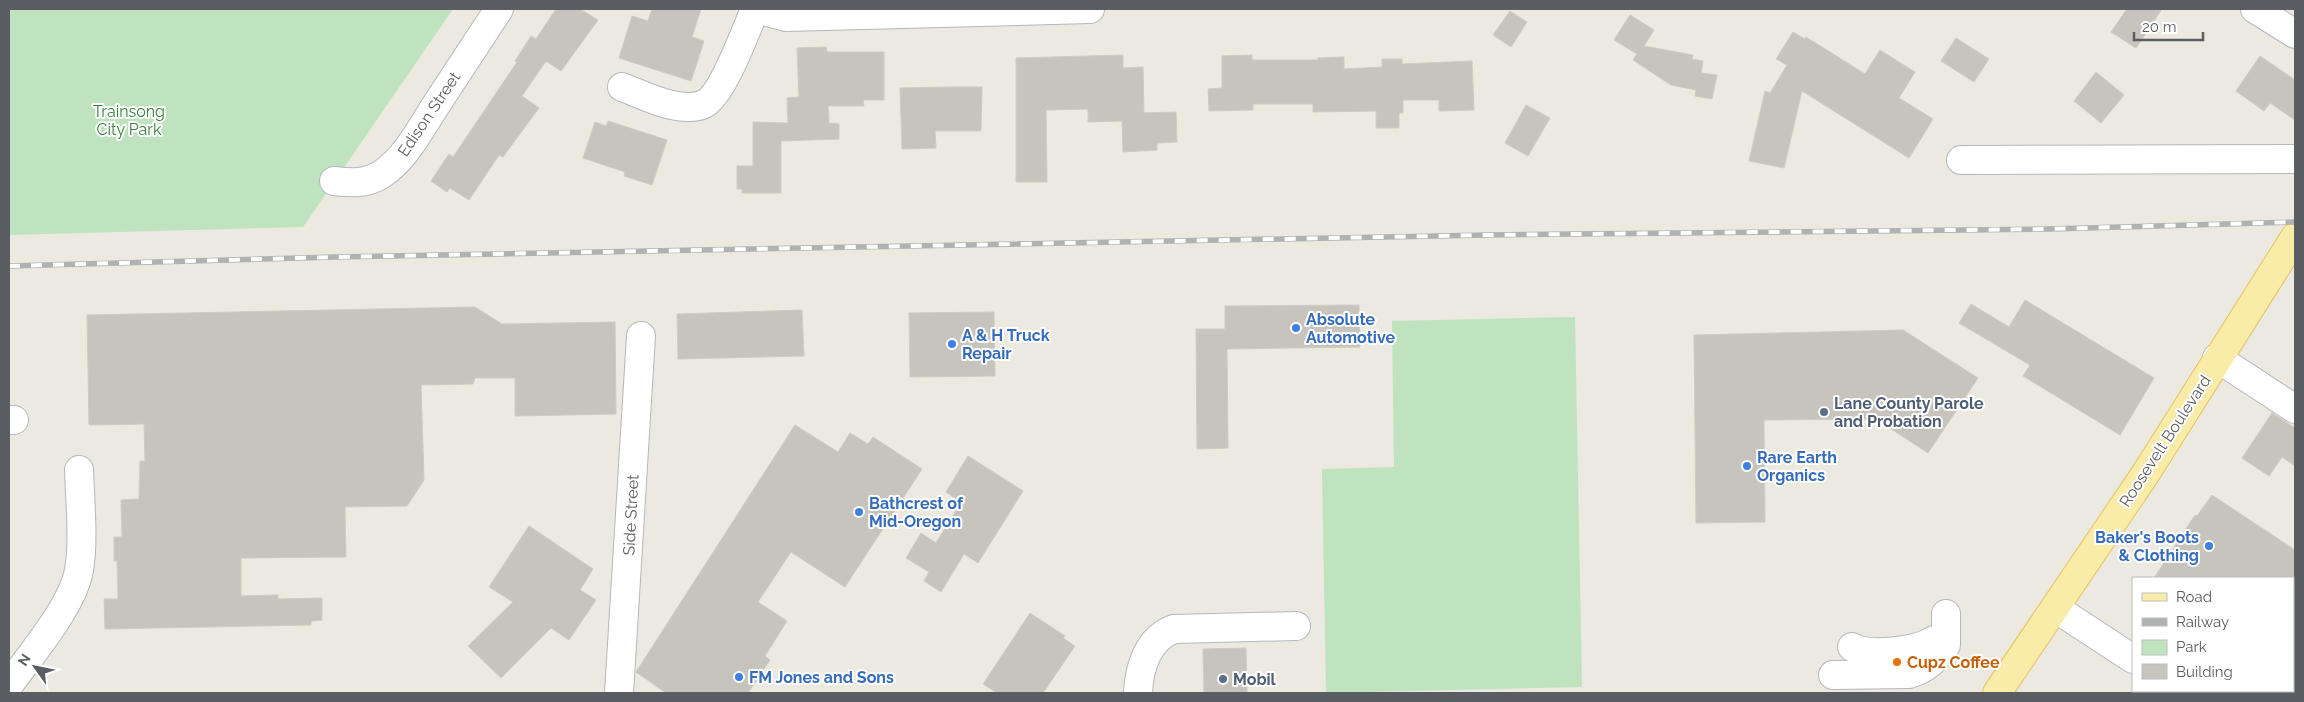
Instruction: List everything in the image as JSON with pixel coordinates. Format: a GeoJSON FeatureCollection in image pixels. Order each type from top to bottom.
{"type":"FeatureCollection","features":[{"type":"Feature","properties":{"kind":"main road","name":"Roosevelt Boulevard"},"geometry":{"type":"LineString","coordinates":[[1997,693],[2146,473],[2295,237]]}},
{"type":"Feature","properties":{"kind":"street","name":"Edison Street"},"geometry":{"type":"LineString","coordinates":[[334,182],[353,183],[368,181],[382,174],[396,161],[414,138],[499,9]]}},
{"type":"Feature","properties":{"kind":"street"},"geometry":{"type":"LineString","coordinates":[[622,87],[671,105],[690,107],[705,104],[718,89],[736,56],[756,9],[786,17],[1090,9]]}},
{"type":"Feature","properties":{"kind":"street"},"geometry":{"type":"LineString","coordinates":[[2255,9],[2295,34]]}},
{"type":"Feature","properties":{"kind":"street"},"geometry":{"type":"LineString","coordinates":[[1961,160],[2295,158]]}},
{"type":"Feature","properties":{"kind":"street","name":"Side Street"},"geometry":{"type":"LineString","coordinates":[[619,693],[625,626],[642,336]]}},
{"type":"Feature","properties":{"kind":"street"},"geometry":{"type":"LineString","coordinates":[[2218,358],[2295,409]]}},
{"type":"Feature","properties":{"kind":"street"},"geometry":{"type":"LineString","coordinates":[[9,685],[50,627],[76,582],[80,557],[80,470]]}},
{"type":"Feature","properties":{"kind":"street"},"geometry":{"type":"LineString","coordinates":[[2055,608],[2132,658]]}},
{"type":"Feature","properties":{"kind":"street"},"geometry":{"type":"LineString","coordinates":[[1833,675],[1909,674],[1918,672],[1936,658],[1946,645],[1946,614]]}},
{"type":"Feature","properties":{"kind":"street"},"geometry":{"type":"LineString","coordinates":[[1138,693],[1148,653],[1158,636],[1166,632],[1174,629],[1296,626]]}},
{"type":"Feature","properties":{"kind":"street"},"geometry":{"type":"LineString","coordinates":[[1852,647],[1861,652],[1885,651],[1924,646],[1934,640]]}},
{"type":"Feature","properties":{"kind":"green space","name":"Trainsong City Park"},"geometry":{"type":"Polygon","coordinates":[[[9,9],[453,9],[303,227],[9,235],[9,9]]]}},
{"type":"Feature","properties":{"kind":"green space"},"geometry":{"type":"Polygon","coordinates":[[[1575,317],[1582,687],[1326,693],[1322,469],[1394,467],[1392,321],[1575,317]]]}},
{"type":"Feature","properties":{"kind":"building"},"geometry":{"type":"Polygon","coordinates":[[[556,9],[580,9],[598,20],[561,71],[546,61],[522,96],[539,108],[503,157],[499,155],[469,200],[450,188],[447,192],[431,181],[449,154],[453,157],[517,62],[515,61],[531,36],[536,39],[556,9]]]}},
{"type":"Feature","properties":{"kind":"building"},"geometry":{"type":"Polygon","coordinates":[[[652,9],[701,9],[692,37],[704,41],[691,81],[619,58],[632,16],[648,21],[652,9]]]}},
{"type":"Feature","properties":{"kind":"building"},"geometry":{"type":"Polygon","coordinates":[[[2127,9],[2162,9],[2136,48],[2111,32],[2127,9]]]}},
{"type":"Feature","properties":{"kind":"building"},"geometry":{"type":"Polygon","coordinates":[[[1510,11],[1527,22],[1511,47],[1493,35],[1510,11]]]}},
{"type":"Feature","properties":{"kind":"building"},"geometry":{"type":"Polygon","coordinates":[[[1630,15],[1654,30],[1644,46],[1693,55],[1692,59],[1703,61],[1701,73],[1717,75],[1712,99],[1695,96],[1696,90],[1671,85],[1633,60],[1637,54],[1614,40],[1630,15]]]}},
{"type":"Feature","properties":{"kind":"building"},"geometry":{"type":"Polygon","coordinates":[[[1793,32],[1805,39],[1806,37],[1865,74],[1880,50],[1915,72],[1899,98],[1933,119],[1909,158],[1802,91],[1784,168],[1749,161],[1765,91],[1770,93],[1787,65],[1776,59],[1793,32]]]}},
{"type":"Feature","properties":{"kind":"building"},"geometry":{"type":"Polygon","coordinates":[[[1956,38],[1989,59],[1974,82],[1941,61],[1956,38]]]}},
{"type":"Feature","properties":{"kind":"building"},"geometry":{"type":"Polygon","coordinates":[[[826,47],[827,52],[884,52],[884,100],[863,100],[864,106],[828,106],[829,123],[839,124],[839,139],[781,141],[781,193],[742,193],[742,189],[737,189],[737,166],[753,166],[753,122],[788,123],[787,98],[799,97],[797,48],[826,47]]]}},
{"type":"Feature","properties":{"kind":"building"},"geometry":{"type":"Polygon","coordinates":[[[1123,55],[1123,68],[1143,67],[1144,113],[1176,112],[1177,142],[1157,143],[1157,150],[1123,152],[1122,121],[1088,122],[1088,109],[1046,110],[1047,182],[1016,182],[1016,58],[1123,55]]]}},
{"type":"Feature","properties":{"kind":"building"},"geometry":{"type":"Polygon","coordinates":[[[1252,55],[1252,60],[1318,60],[1318,58],[1344,57],[1344,69],[1382,67],[1382,59],[1402,59],[1402,64],[1472,61],[1474,110],[1439,111],[1439,100],[1403,100],[1403,113],[1399,113],[1399,128],[1376,128],[1376,111],[1313,112],[1313,104],[1253,104],[1253,110],[1209,111],[1208,89],[1222,88],[1222,56],[1252,55]]]}},
{"type":"Feature","properties":{"kind":"building"},"geometry":{"type":"Polygon","coordinates":[[[2260,56],[2295,80],[2295,120],[2270,103],[2264,111],[2236,91],[2260,56]]]}},
{"type":"Feature","properties":{"kind":"building"},"geometry":{"type":"Polygon","coordinates":[[[2096,72],[2124,95],[2101,123],[2074,101],[2096,72]]]}},
{"type":"Feature","properties":{"kind":"building"},"geometry":{"type":"Polygon","coordinates":[[[982,87],[981,131],[935,131],[936,148],[902,149],[900,88],[982,87]]]}},
{"type":"Feature","properties":{"kind":"building"},"geometry":{"type":"Polygon","coordinates":[[[1526,105],[1550,118],[1528,156],[1505,143],[1526,105]]]}},
{"type":"Feature","properties":{"kind":"building"},"geometry":{"type":"Polygon","coordinates":[[[608,121],[667,140],[652,185],[624,176],[625,172],[583,158],[595,122],[606,126],[608,121]]]}},
{"type":"Feature","properties":{"kind":"building"},"geometry":{"type":"Polygon","coordinates":[[[2025,300],[2154,378],[2120,435],[2023,376],[2030,365],[1959,323],[1971,304],[2009,327],[2025,300]]]}},
{"type":"Feature","properties":{"kind":"building"},"geometry":{"type":"Polygon","coordinates":[[[1359,305],[1360,347],[1227,349],[1228,448],[1197,449],[1196,329],[1225,329],[1225,306],[1359,305]]]}},
{"type":"Feature","properties":{"kind":"building"},"geometry":{"type":"Polygon","coordinates":[[[475,307],[502,324],[615,322],[616,414],[515,416],[515,378],[475,378],[473,384],[421,385],[424,480],[407,506],[345,507],[346,557],[241,558],[241,596],[278,595],[278,599],[322,598],[322,620],[311,621],[311,625],[105,629],[104,599],[118,599],[117,561],[114,561],[114,537],[122,537],[121,500],[139,499],[140,461],[145,461],[144,424],[89,425],[87,315],[475,307]]]}},
{"type":"Feature","properties":{"kind":"building"},"geometry":{"type":"Polygon","coordinates":[[[802,310],[804,356],[678,359],[677,314],[802,310]]]}},
{"type":"Feature","properties":{"kind":"building","name":"A & H Truck Repair"},"geometry":{"type":"Polygon","coordinates":[[[994,312],[995,376],[910,377],[909,313],[994,312]]]}},
{"type":"Feature","properties":{"kind":"building"},"geometry":{"type":"Polygon","coordinates":[[[1903,330],[1978,378],[1928,453],[1876,419],[1764,420],[1765,522],[1696,523],[1694,335],[1903,330]]]}},
{"type":"Feature","properties":{"kind":"building"},"geometry":{"type":"Polygon","coordinates":[[[2272,413],[2295,428],[2295,466],[2282,457],[2269,476],[2242,458],[2272,413]]]}},
{"type":"Feature","properties":{"kind":"building"},"geometry":{"type":"Polygon","coordinates":[[[795,425],[838,452],[850,433],[868,444],[873,437],[922,469],[845,587],[791,552],[758,602],[787,621],[765,656],[770,660],[748,693],[666,693],[636,672],[795,425]]]}},
{"type":"Feature","properties":{"kind":"building"},"geometry":{"type":"Polygon","coordinates":[[[968,456],[1023,491],[978,563],[964,554],[941,592],[924,581],[929,572],[906,558],[921,533],[936,543],[961,502],[946,492],[968,456]]]}},
{"type":"Feature","properties":{"kind":"building","name":"Baker's Boots & Clothing"},"geometry":{"type":"Polygon","coordinates":[[[2212,495],[2295,550],[2295,578],[2155,577],[2195,515],[2197,516],[2212,495]]]}},
{"type":"Feature","properties":{"kind":"building"},"geometry":{"type":"Polygon","coordinates":[[[529,526],[593,569],[580,590],[596,600],[569,640],[551,628],[501,678],[468,646],[513,602],[489,587],[529,526]]]}},
{"type":"Feature","properties":{"kind":"building"},"geometry":{"type":"Polygon","coordinates":[[[1030,613],[1065,636],[1063,638],[1075,646],[1043,693],[997,693],[983,684],[1030,613]]]}},
{"type":"Feature","properties":{"kind":"building"},"geometry":{"type":"Polygon","coordinates":[[[1246,648],[1247,693],[1204,693],[1203,649],[1246,648]]]}},
{"type":"Feature","properties":{"kind":"railway"},"geometry":{"type":"LineString","coordinates":[[9,266],[335,257],[1488,235],[2050,229],[2295,222]]}},
{"type":"Feature","properties":{"kind":"place","name":"Absolute Automotive"},"geometry":{"type":"Point","coordinates":[1296,328]}},
{"type":"Feature","properties":{"kind":"place","name":"A & H Truck Repair"},"geometry":{"type":"Point","coordinates":[952,344]}},
{"type":"Feature","properties":{"kind":"place","name":"Lane County Parole and Probation"},"geometry":{"type":"Point","coordinates":[1824,412]}},
{"type":"Feature","properties":{"kind":"place","name":"Rare Earth Organics"},"geometry":{"type":"Point","coordinates":[1747,466]}},
{"type":"Feature","properties":{"kind":"place","name":"Bathcrest of Mid-Oregon"},"geometry":{"type":"Point","coordinates":[859,512]}},
{"type":"Feature","properties":{"kind":"place","name":"Baker's Boots & Clothing"},"geometry":{"type":"Point","coordinates":[2209,546]}},
{"type":"Feature","properties":{"kind":"place","name":"Cupz Coffee"},"geometry":{"type":"Point","coordinates":[1897,662]}},
{"type":"Feature","properties":{"kind":"place","name":"FM Jones and Sons"},"geometry":{"type":"Point","coordinates":[739,677]}},
{"type":"Feature","properties":{"kind":"place","name":"Mobil"},"geometry":{"type":"Point","coordinates":[1223,679]}}]}
